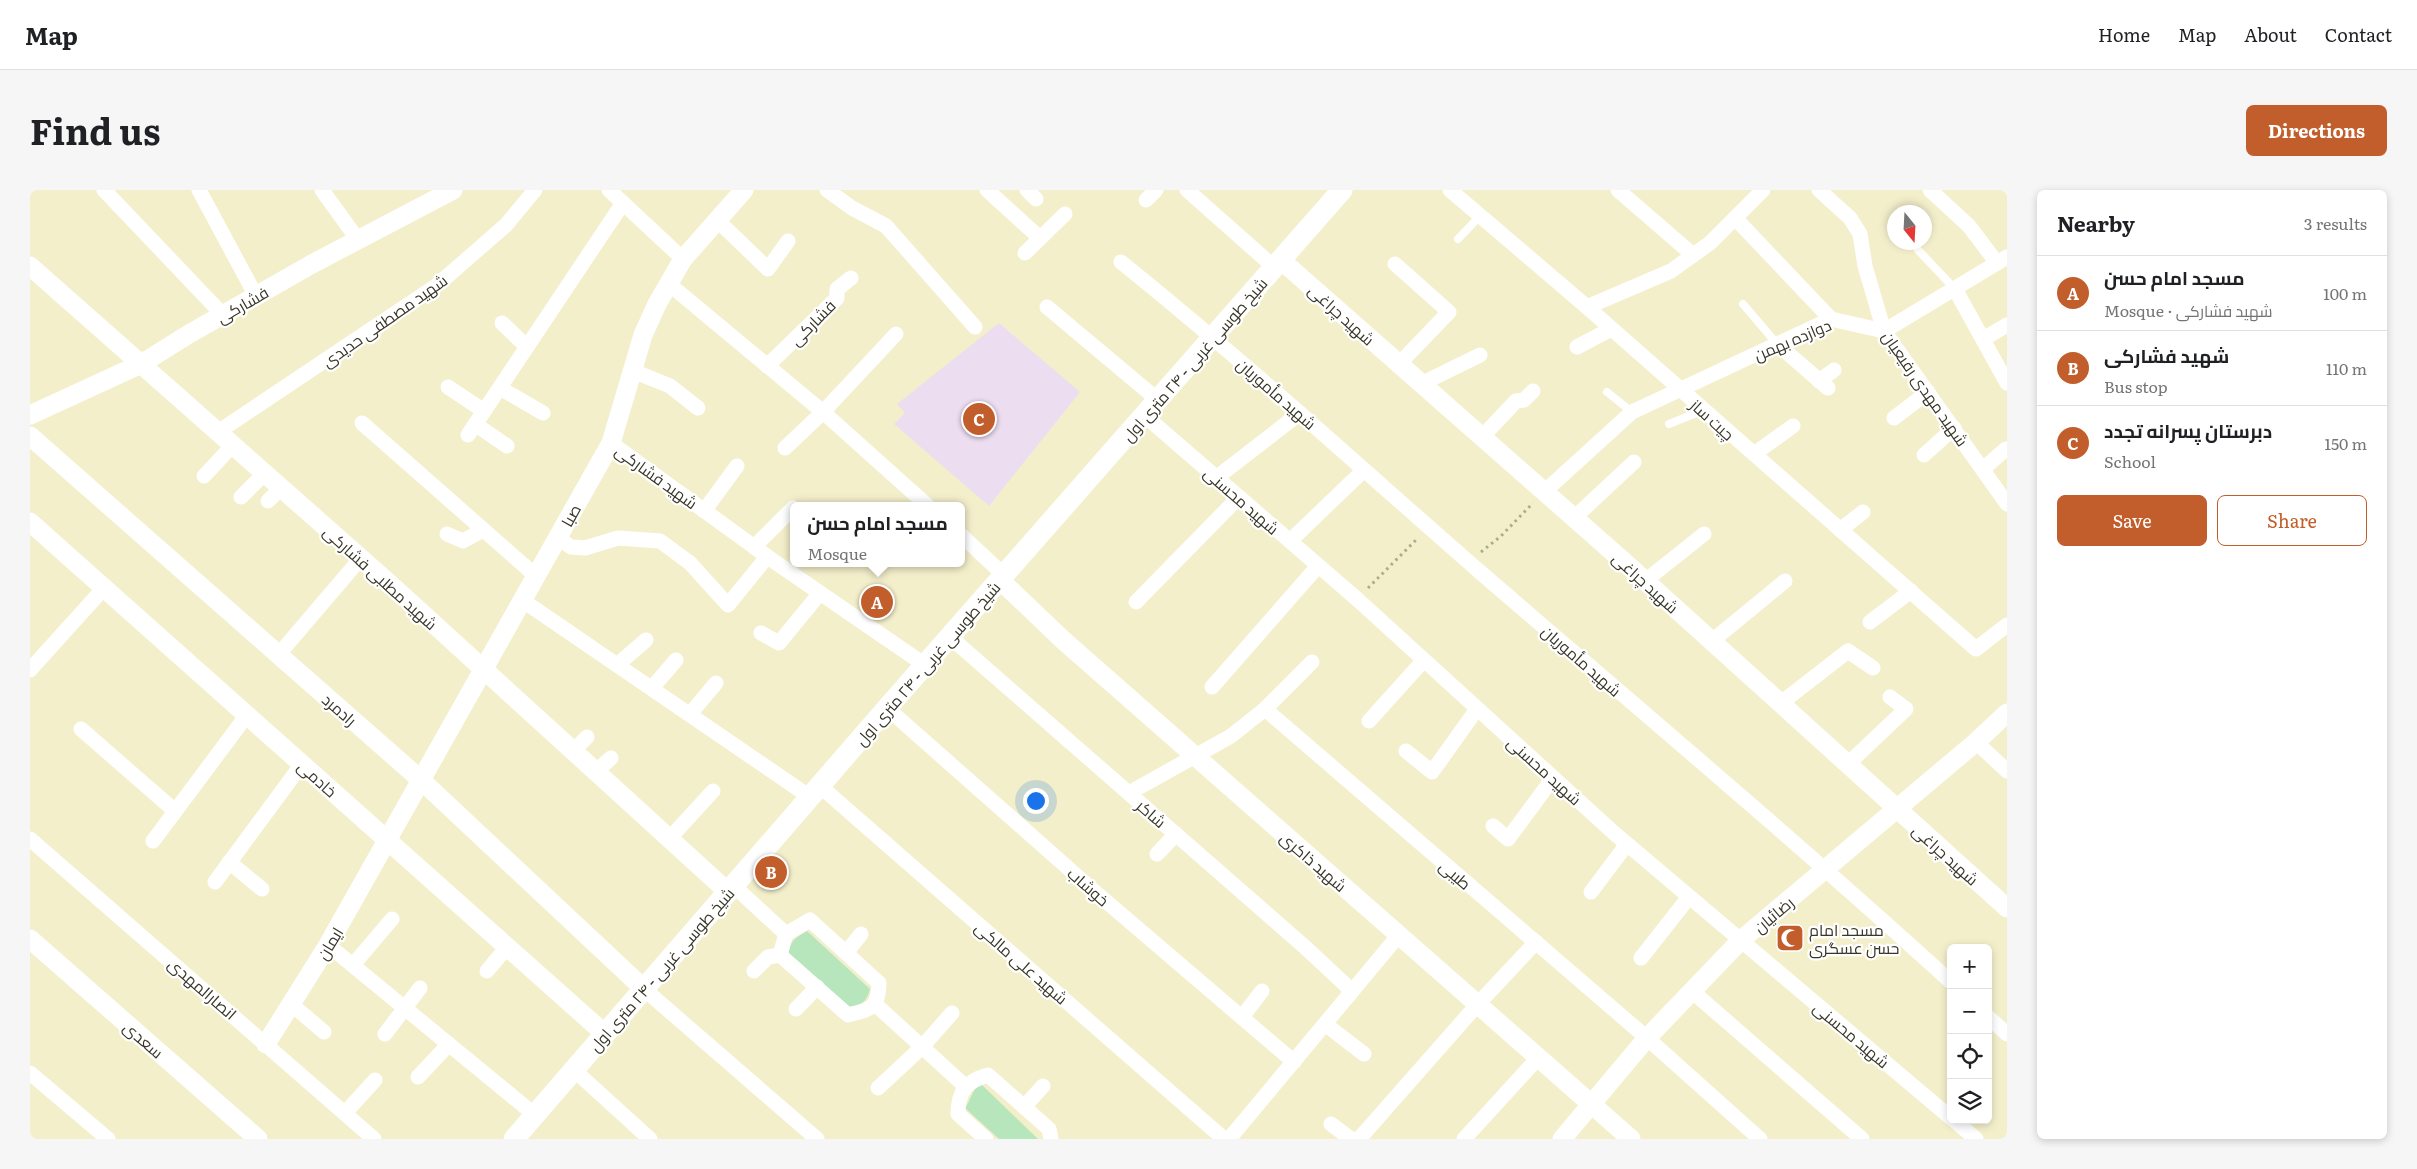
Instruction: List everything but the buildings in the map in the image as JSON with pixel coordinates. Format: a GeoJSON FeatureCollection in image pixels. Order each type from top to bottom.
{"type":"FeatureCollection","features":[{"type":"Feature","properties":{"kind":"main road","name":"شیخ طوسی غربی - ۲۴ متری اول"},"geometry":{"type":"LineString","coordinates":[[514,1139],[887,708],[1342,190]]}},
{"type":"Feature","properties":{"kind":"street"},"geometry":{"type":"LineString","coordinates":[[104,190],[222,315]]}},
{"type":"Feature","properties":{"kind":"street"},"geometry":{"type":"LineString","coordinates":[[199,190],[256,296]]}},
{"type":"Feature","properties":{"kind":"street"},"geometry":{"type":"LineString","coordinates":[[322,190],[358,240]]}},
{"type":"Feature","properties":{"kind":"street","name":"فشارکی"},"geometry":{"type":"LineString","coordinates":[[30,415],[142,364],[256,296],[454,190]]}},
{"type":"Feature","properties":{"kind":"street","name":"شهید مصطفی حدیدی"},"geometry":{"type":"LineString","coordinates":[[218,432],[436,286],[506,225],[535,190]]}},
{"type":"Feature","properties":{"kind":"street"},"geometry":{"type":"LineString","coordinates":[[609,190],[683,258]]}},
{"type":"Feature","properties":{"kind":"street","name":"صبا"},"geometry":{"type":"LineString","coordinates":[[388,840],[611,443],[643,335],[683,258],[743,190]]}},
{"type":"Feature","properties":{"kind":"street"},"geometry":{"type":"LineString","coordinates":[[827,190],[852,208],[886,226],[975,327]]}},
{"type":"Feature","properties":{"kind":"street"},"geometry":{"type":"LineString","coordinates":[[987,190],[1040,238]]}},
{"type":"Feature","properties":{"kind":"street"},"geometry":{"type":"LineString","coordinates":[[1187,190],[1278,263]]}},
{"type":"Feature","properties":{"kind":"street","name":"چیت ساز"},"geometry":{"type":"LineString","coordinates":[[1450,190],[1976,649],[2007,625]]}},
{"type":"Feature","properties":{"kind":"street"},"geometry":{"type":"LineString","coordinates":[[1618,190],[1693,255]]}},
{"type":"Feature","properties":{"kind":"street"},"geometry":{"type":"LineString","coordinates":[[1587,308],[1671,271],[1710,243],[1763,190]]}},
{"type":"Feature","properties":{"kind":"street","name":"شهید مهدی رفیعیان"},"geometry":{"type":"LineString","coordinates":[[1818,190],[1850,218],[1860,234],[1865,266],[1884,331],[2007,504]]}},
{"type":"Feature","properties":{"kind":"street"},"geometry":{"type":"LineString","coordinates":[[1884,331],[2002,260],[1930,190]]}},
{"type":"Feature","properties":{"kind":"street"},"geometry":{"type":"LineString","coordinates":[[507,446],[472,430],[623,203]]}},
{"type":"Feature","properties":{"kind":"street"},"geometry":{"type":"LineString","coordinates":[[1024,253],[1065,214]]}},
{"type":"Feature","properties":{"kind":"street"},"geometry":{"type":"LineString","coordinates":[[1735,218],[1831,319]]}},
{"type":"Feature","properties":{"kind":"street"},"geometry":{"type":"LineString","coordinates":[[717,220],[768,269],[788,241]]}},
{"type":"Feature","properties":{"kind":"street","name":"شهید مأموریان"},"geometry":{"type":"LineString","coordinates":[[1121,262],[1213,337],[1947,978]]}},
{"type":"Feature","properties":{"kind":"street","name":"شهید چراغی"},"geometry":{"type":"LineString","coordinates":[[1278,263],[1422,384],[1574,518],[2007,908]]}},
{"type":"Feature","properties":{"kind":"street"},"geometry":{"type":"LineString","coordinates":[[1395,264],[1449,312],[1398,364]]}},
{"type":"Feature","properties":{"kind":"street","name":"شهید مطلبی فشارکی"},"geometry":{"type":"LineString","coordinates":[[30,266],[265,473],[275,494],[361,558],[669,839],[731,889]]}},
{"type":"Feature","properties":{"kind":"street","name":"فشارکی"},"geometry":{"type":"LineString","coordinates":[[767,366],[837,298],[837,289],[851,278]]}},
{"type":"Feature","properties":{"kind":"street"},"geometry":{"type":"LineString","coordinates":[[669,284],[823,412],[924,502]]}},
{"type":"Feature","properties":{"kind":"street"},"geometry":{"type":"LineString","coordinates":[[1955,289],[2007,383]]}},
{"type":"Feature","properties":{"kind":"street","name":"شهید محسنی"},"geometry":{"type":"LineString","coordinates":[[1047,307],[1151,408],[1216,478],[1357,600],[1627,844],[1947,1115]]}},
{"type":"Feature","properties":{"kind":"street","name":"دوازده بهمن"},"geometry":{"type":"LineString","coordinates":[[1544,492],[1632,412],[1831,319],[1884,331]]}},
{"type":"Feature","properties":{"kind":"street"},"geometry":{"type":"LineString","coordinates":[[502,323],[527,347]]}},
{"type":"Feature","properties":{"kind":"street"},"geometry":{"type":"LineString","coordinates":[[1983,339],[2007,326]]}},
{"type":"Feature","properties":{"kind":"street"},"geometry":{"type":"LineString","coordinates":[[1576,347],[1611,329]]}},
{"type":"Feature","properties":{"kind":"street"},"geometry":{"type":"LineString","coordinates":[[785,448],[823,412],[896,334]]}},
{"type":"Feature","properties":{"kind":"street"},"geometry":{"type":"LineString","coordinates":[[1777,344],[1823,384],[1834,370]]}},
{"type":"Feature","properties":{"kind":"street"},"geometry":{"type":"LineString","coordinates":[[1422,384],[1480,354]]}},
{"type":"Feature","properties":{"kind":"street"},"geometry":{"type":"LineString","coordinates":[[633,370],[670,386],[698,408]]}},
{"type":"Feature","properties":{"kind":"street"},"geometry":{"type":"LineString","coordinates":[[448,387],[484,411]]}},
{"type":"Feature","properties":{"kind":"street"},"geometry":{"type":"LineString","coordinates":[[500,388],[543,413]]}},
{"type":"Feature","properties":{"kind":"street"},"geometry":{"type":"LineString","coordinates":[[1482,437],[1516,401],[1524,400],[1533,391]]}},
{"type":"Feature","properties":{"kind":"street"},"geometry":{"type":"LineString","coordinates":[[1894,418],[1928,392]]}},
{"type":"Feature","properties":{"kind":"street"},"geometry":{"type":"LineString","coordinates":[[1216,478],[1300,413]]}},
{"type":"Feature","properties":{"kind":"street"},"geometry":{"type":"LineString","coordinates":[[362,422],[536,576]]}},
{"type":"Feature","properties":{"kind":"street"},"geometry":{"type":"LineString","coordinates":[[1754,454],[1793,426]]}},
{"type":"Feature","properties":{"kind":"street"},"geometry":{"type":"LineString","coordinates":[[1924,455],[1954,428]]}},
{"type":"Feature","properties":{"kind":"street","name":"رادمرد"},"geometry":{"type":"LineString","coordinates":[[30,436],[421,780],[644,989]]}},
{"type":"Feature","properties":{"kind":"street","name":"شهید فشارکی"},"geometry":{"type":"LineString","coordinates":[[611,443],[767,557],[925,665]]}},
{"type":"Feature","properties":{"kind":"street"},"geometry":{"type":"LineString","coordinates":[[204,476],[233,445]]}},
{"type":"Feature","properties":{"kind":"street"},"geometry":{"type":"LineString","coordinates":[[1983,469],[2006,449]]}},
{"type":"Feature","properties":{"kind":"street"},"geometry":{"type":"LineString","coordinates":[[1574,518],[1634,462]]}},
{"type":"Feature","properties":{"kind":"street"},"geometry":{"type":"LineString","coordinates":[[704,511],[737,466]]}},
{"type":"Feature","properties":{"kind":"street"},"geometry":{"type":"LineString","coordinates":[[1290,542],[1364,470]]}},
{"type":"Feature","properties":{"kind":"street"},"geometry":{"type":"LineString","coordinates":[[241,497],[265,473]]}},
{"type":"Feature","properties":{"kind":"street"},"geometry":{"type":"LineString","coordinates":[[1136,602],[1239,497]]}},
{"type":"Feature","properties":{"kind":"street"},"geometry":{"type":"LineString","coordinates":[[754,547],[790,511]]}},
{"type":"Feature","properties":{"kind":"street"},"geometry":{"type":"LineString","coordinates":[[1840,530],[1863,512]]}},
{"type":"Feature","properties":{"kind":"street","name":"خادمی"},"geometry":{"type":"LineString","coordinates":[[30,522],[605,1034]]}},
{"type":"Feature","properties":{"kind":"street"},"geometry":{"type":"LineString","coordinates":[[447,534],[463,541],[483,530]]}},
{"type":"Feature","properties":{"kind":"street"},"geometry":{"type":"LineString","coordinates":[[1645,581],[1704,534]]}},
{"type":"Feature","properties":{"kind":"street"},"geometry":{"type":"LineString","coordinates":[[557,537],[571,547],[585,548],[618,538],[660,542],[690,562],[728,605],[767,557]]}},
{"type":"Feature","properties":{"kind":"street"},"geometry":{"type":"LineString","coordinates":[[965,539],[1002,577]]}},
{"type":"Feature","properties":{"kind":"street"},"geometry":{"type":"LineString","coordinates":[[278,654],[361,558]]}},
{"type":"Feature","properties":{"kind":"street"},"geometry":{"type":"LineString","coordinates":[[1212,687],[1318,566]]}},
{"type":"Feature","properties":{"kind":"street","name":"شهید ذاکری"},"geometry":{"type":"LineString","coordinates":[[1002,577],[1063,640],[1631,1139]]}},
{"type":"Feature","properties":{"kind":"street"},"geometry":{"type":"LineString","coordinates":[[1712,641],[1785,581]]}},
{"type":"Feature","properties":{"kind":"street"},"geometry":{"type":"LineString","coordinates":[[30,670],[104,588]]}},
{"type":"Feature","properties":{"kind":"street"},"geometry":{"type":"LineString","coordinates":[[1870,622],[1911,591]]}},
{"type":"Feature","properties":{"kind":"street"},"geometry":{"type":"LineString","coordinates":[[761,633],[779,643],[820,593]]}},
{"type":"Feature","properties":{"kind":"street","name":"شهید علی مالکی"},"geometry":{"type":"LineString","coordinates":[[522,600],[690,714],[815,792],[1224,1139]]}},
{"type":"Feature","properties":{"kind":"street","name":"شاکر"},"geometry":{"type":"LineString","coordinates":[[950,637],[1130,793],[1352,991]]}},
{"type":"Feature","properties":{"kind":"street"},"geometry":{"type":"LineString","coordinates":[[617,665],[646,640]]}},
{"type":"Feature","properties":{"kind":"street"},"geometry":{"type":"LineString","coordinates":[[1781,703],[1848,651],[1873,668]]}},
{"type":"Feature","properties":{"kind":"street"},"geometry":{"type":"LineString","coordinates":[[652,688],[676,660]]}},
{"type":"Feature","properties":{"kind":"street"},"geometry":{"type":"LineString","coordinates":[[1369,722],[1424,660]]}},
{"type":"Feature","properties":{"kind":"street"},"geometry":{"type":"LineString","coordinates":[[1130,793],[1231,736],[1265,709],[1312,662]]}},
{"type":"Feature","properties":{"kind":"street"},"geometry":{"type":"LineString","coordinates":[[690,714],[716,683]]}},
{"type":"Feature","properties":{"kind":"street"},"geometry":{"type":"LineString","coordinates":[[1848,764],[1906,710],[1890,697]]}},
{"type":"Feature","properties":{"kind":"street","name":"خوشاب"},"geometry":{"type":"LineString","coordinates":[[887,708],[1087,885],[1294,1062]]}},
{"type":"Feature","properties":{"kind":"street"},"geometry":{"type":"LineString","coordinates":[[1406,751],[1432,772],[1477,708]]}},
{"type":"Feature","properties":{"kind":"street","name":"طیبی"},"geometry":{"type":"LineString","coordinates":[[1265,709],[1648,1038],[1760,1139]]}},
{"type":"Feature","properties":{"kind":"street","name":"رضائیان"},"geometry":{"type":"LineString","coordinates":[[1562,1139],[1648,1038],[1741,940],[1976,742],[2007,713]]}},
{"type":"Feature","properties":{"kind":"street"},"geometry":{"type":"LineString","coordinates":[[153,841],[247,715]]}},
{"type":"Feature","properties":{"kind":"street"},"geometry":{"type":"LineString","coordinates":[[80,729],[175,811]]}},
{"type":"Feature","properties":{"kind":"street"},"geometry":{"type":"LineString","coordinates":[[572,752],[587,737]]}},
{"type":"Feature","properties":{"kind":"street"},"geometry":{"type":"LineString","coordinates":[[1976,742],[2007,771]]}},
{"type":"Feature","properties":{"kind":"street"},"geometry":{"type":"LineString","coordinates":[[595,772],[611,758]]}},
{"type":"Feature","properties":{"kind":"street"},"geometry":{"type":"LineString","coordinates":[[215,882],[302,764]]}},
{"type":"Feature","properties":{"kind":"street"},"geometry":{"type":"LineString","coordinates":[[1493,826],[1508,840],[1554,778]]}},
{"type":"Feature","properties":{"kind":"street"},"geometry":{"type":"LineString","coordinates":[[669,839],[713,791]]}},
{"type":"Feature","properties":{"kind":"street"},"geometry":{"type":"LineString","coordinates":[[1157,854],[1176,834]]}},
{"type":"Feature","properties":{"kind":"street","name":"انصارالمهدی"},"geometry":{"type":"LineString","coordinates":[[30,839],[374,1139]]}},
{"type":"Feature","properties":{"kind":"street","name":"ایمان"},"geometry":{"type":"LineString","coordinates":[[266,1044],[328,945],[388,840]]}},
{"type":"Feature","properties":{"kind":"street"},"geometry":{"type":"LineString","coordinates":[[1591,892],[1627,844]]}},
{"type":"Feature","properties":{"kind":"street"},"geometry":{"type":"LineString","coordinates":[[229,862],[262,889]]}},
{"type":"Feature","properties":{"kind":"street"},"geometry":{"type":"LineString","coordinates":[[731,889],[786,934]]}},
{"type":"Feature","properties":{"kind":"street"},"geometry":{"type":"LineString","coordinates":[[1642,958],[1689,896]]}},
{"type":"Feature","properties":{"kind":"street"},"geometry":{"type":"LineString","coordinates":[[353,965],[392,919]]}},
{"type":"Feature","properties":{"kind":"street"},"geometry":{"type":"LineString","coordinates":[[810,920],[879,983],[878,999],[875,1004],[862,1012],[848,1016],[780,954],[786,934],[810,920]]}},
{"type":"Feature","properties":{"kind":"street"},"geometry":{"type":"LineString","coordinates":[[846,953],[861,934]]}},
{"type":"Feature","properties":{"kind":"street"},"geometry":{"type":"LineString","coordinates":[[1229,1139],[1398,936]]}},
{"type":"Feature","properties":{"kind":"street","name":"سعدی"},"geometry":{"type":"LineString","coordinates":[[30,939],[258,1139]]}},
{"type":"Feature","properties":{"kind":"street"},"geometry":{"type":"LineString","coordinates":[[1359,1139],[1477,1004],[1536,942]]}},
{"type":"Feature","properties":{"kind":"street"},"geometry":{"type":"LineString","coordinates":[[328,945],[535,1115]]}},
{"type":"Feature","properties":{"kind":"street"},"geometry":{"type":"LineString","coordinates":[[487,971],[507,947]]}},
{"type":"Feature","properties":{"kind":"street"},"geometry":{"type":"LineString","coordinates":[[754,971],[768,956],[780,954]]}},
{"type":"Feature","properties":{"kind":"street"},"geometry":{"type":"LineString","coordinates":[[796,1009],[817,987]]}},
{"type":"Feature","properties":{"kind":"street"},"geometry":{"type":"LineString","coordinates":[[386,1034],[420,988]]}},
{"type":"Feature","properties":{"kind":"street"},"geometry":{"type":"LineString","coordinates":[[644,989],[817,1139]]}},
{"type":"Feature","properties":{"kind":"street"},"geometry":{"type":"LineString","coordinates":[[1242,1017],[1262,992]]}},
{"type":"Feature","properties":{"kind":"street"},"geometry":{"type":"LineString","coordinates":[[1693,992],[1862,1139]]}},
{"type":"Feature","properties":{"kind":"street"},"geometry":{"type":"LineString","coordinates":[[291,1004],[324,1032]]}},
{"type":"Feature","properties":{"kind":"street"},"geometry":{"type":"LineString","coordinates":[[875,1004],[965,1086]]}},
{"type":"Feature","properties":{"kind":"street"},"geometry":{"type":"LineString","coordinates":[[878,1088],[922,1047],[952,1013]]}},
{"type":"Feature","properties":{"kind":"street"},"geometry":{"type":"LineString","coordinates":[[1992,1020],[2007,1034]]}},
{"type":"Feature","properties":{"kind":"street"},"geometry":{"type":"LineString","coordinates":[[1326,1024],[1364,1054]]}},
{"type":"Feature","properties":{"kind":"street"},"geometry":{"type":"LineString","coordinates":[[418,1077],[449,1044]]}},
{"type":"Feature","properties":{"kind":"street"},"geometry":{"type":"LineString","coordinates":[[1464,1139],[1538,1058]]}},
{"type":"Feature","properties":{"kind":"street"},"geometry":{"type":"LineString","coordinates":[[574,1070],[650,1139]]}},
{"type":"Feature","properties":{"kind":"street"},"geometry":{"type":"LineString","coordinates":[[30,1073],[108,1139]]}},
{"type":"Feature","properties":{"kind":"street"},"geometry":{"type":"LineString","coordinates":[[986,1139],[958,1114],[958,1103],[965,1086],[977,1078],[988,1075],[1049,1129],[1051,1139]]}},
{"type":"Feature","properties":{"kind":"street"},"geometry":{"type":"LineString","coordinates":[[345,1113],[375,1080]]}},
{"type":"Feature","properties":{"kind":"street"},"geometry":{"type":"LineString","coordinates":[[1024,1107],[1043,1086]]}},
{"type":"Feature","properties":{"kind":"street"},"geometry":{"type":"LineString","coordinates":[[1331,1124],[1351,1139]]}},
{"type":"Feature","properties":{"kind":"street"},"geometry":{"type":"LineString","coordinates":[[1959,1124],[1976,1139]]}},
{"type":"Feature","properties":{"kind":"lane"},"geometry":{"type":"LineString","coordinates":[[1458,239],[1480,216]]}},
{"type":"Feature","properties":{"kind":"lane"},"geometry":{"type":"LineString","coordinates":[[1918,250],[1955,289]]}},
{"type":"Feature","properties":{"kind":"lane"},"geometry":{"type":"LineString","coordinates":[[1743,304],[1777,344]]}},
{"type":"Feature","properties":{"kind":"lane"},"geometry":{"type":"LineString","coordinates":[[1606,392],[1632,412]]}},
{"type":"Feature","properties":{"kind":"lane"},"geometry":{"type":"LineString","coordinates":[[1669,424],[1704,410]]}},
{"type":"Feature","properties":{"kind":"path"},"geometry":{"type":"LineString","coordinates":[[1469,562],[1501,536],[1544,492]]}},
{"type":"Feature","properties":{"kind":"path"},"geometry":{"type":"LineString","coordinates":[[1357,600],[1429,526]]}},
{"type":"Feature","properties":{"kind":"shaded area"},"geometry":{"type":"Polygon","coordinates":[[[999,323],[1080,392],[989,506],[894,424],[905,413],[897,404],[999,323]]]}},
{"type":"Feature","properties":{"kind":"green space"},"geometry":{"type":"Polygon","coordinates":[[[807,931],[870,989],[866,999],[861,1004],[851,1009],[788,954],[792,943],[797,937],[807,931]]]}},
{"type":"Feature","properties":{"kind":"green space"},"geometry":{"type":"Polygon","coordinates":[[[980,1083],[1038,1139],[999,1139],[965,1108],[980,1083]]]}},
{"type":"Feature","properties":{"kind":"place","name":"دبرستان پسرانه تجدد"},"geometry":{"type":"Point","coordinates":[979,419]}},
{"type":"Feature","properties":{"kind":"place","name":"مسجد امام حسن"},"geometry":{"type":"Point","coordinates":[877,602]}},
{"type":"Feature","properties":{"kind":"place","name":"شهید فشارکی"},"geometry":{"type":"Point","coordinates":[771,872]}},
{"type":"Feature","properties":{"kind":"place","name":"مسجد امام حسن عسگری"},"geometry":{"type":"Point","coordinates":[1790,938]}}]}
